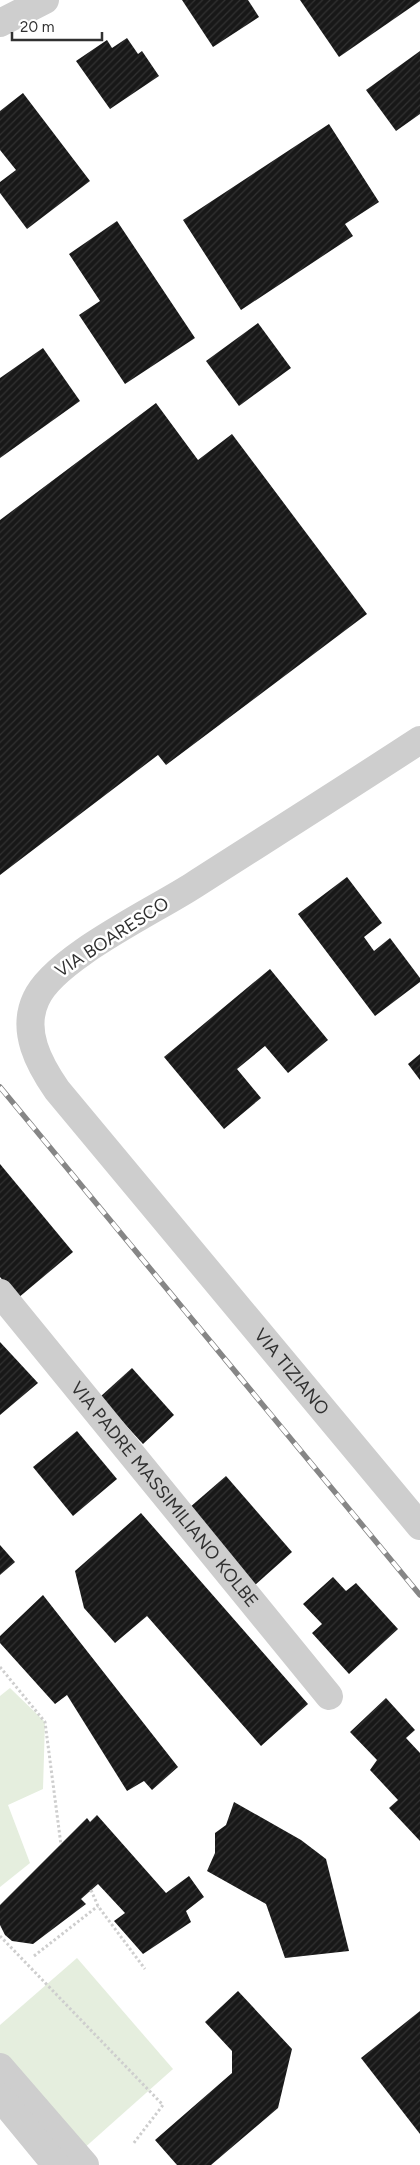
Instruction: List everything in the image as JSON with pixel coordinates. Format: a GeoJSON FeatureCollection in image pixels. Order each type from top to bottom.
{"type":"FeatureCollection","features":[{"type":"Feature","properties":{"kind":"street"},"geometry":{"type":"LineString","coordinates":[[0,23],[45,0]]}},
{"type":"Feature","properties":{"kind":"street","name":"VIA BOARESCO"},"geometry":{"type":"LineString","coordinates":[[164,1219],[46,1074],[31,1033],[31,1015],[36,998],[46,983],[73,959],[191,887],[420,740]]}},
{"type":"Feature","properties":{"kind":"street","name":"VIA TIZIANO"},"geometry":{"type":"LineString","coordinates":[[164,1219],[420,1526]]}},
{"type":"Feature","properties":{"kind":"street","name":"VIA PADRE MASSIMILIANO KOLBE"},"geometry":{"type":"LineString","coordinates":[[0,1293],[329,1696]]}},
{"type":"Feature","properties":{"kind":"street"},"geometry":{"type":"LineString","coordinates":[[0,2067],[86,2165]]}},
{"type":"Feature","properties":{"kind":"street"},"geometry":{"type":"LineString","coordinates":[[0,2097],[56,2165]]}},
{"type":"Feature","properties":{"kind":"path"},"geometry":{"type":"LineString","coordinates":[[0,1667],[45,1722],[61,1845]]}},
{"type":"Feature","properties":{"kind":"path"},"geometry":{"type":"LineString","coordinates":[[91,1890],[98,1906],[145,1969]]}},
{"type":"Feature","properties":{"kind":"path"},"geometry":{"type":"LineString","coordinates":[[34,1956],[98,1906]]}},
{"type":"Feature","properties":{"kind":"path"},"geometry":{"type":"LineString","coordinates":[[0,1936],[163,2105],[133,2144]]}},
{"type":"Feature","properties":{"kind":"green space"},"geometry":{"type":"Polygon","coordinates":[[[10,1688],[45,1722],[43,1789],[8,1805],[30,1863],[0,1887],[0,1696],[10,1688]]]}},
{"type":"Feature","properties":{"kind":"green space"},"geometry":{"type":"Polygon","coordinates":[[[77,1958],[173,2069],[82,2150],[0,2056],[0,2025],[77,1958]]]}},
{"type":"Feature","properties":{"kind":"building"},"geometry":{"type":"Polygon","coordinates":[[[182,0],[248,0],[259,17],[213,47],[182,0]]]}},
{"type":"Feature","properties":{"kind":"building"},"geometry":{"type":"Polygon","coordinates":[[[300,0],[420,0],[420,1],[339,57],[300,0]]]}},
{"type":"Feature","properties":{"kind":"building"},"geometry":{"type":"Polygon","coordinates":[[[127,38],[138,54],[142,51],[159,76],[110,109],[76,61],[107,40],[112,48],[127,38]]]}},
{"type":"Feature","properties":{"kind":"building"},"geometry":{"type":"Polygon","coordinates":[[[420,51],[420,114],[396,131],[366,90],[420,51]]]}},
{"type":"Feature","properties":{"kind":"building"},"geometry":{"type":"Polygon","coordinates":[[[23,93],[90,181],[27,229],[0,193],[0,182],[16,170],[0,150],[0,111],[23,93]]]}},
{"type":"Feature","properties":{"kind":"building"},"geometry":{"type":"Polygon","coordinates":[[[329,124],[379,202],[345,224],[353,236],[241,310],[183,220],[329,124]]]}},
{"type":"Feature","properties":{"kind":"building"},"geometry":{"type":"Polygon","coordinates":[[[117,221],[195,338],[125,384],[79,315],[100,301],[69,254],[117,221]]]}},
{"type":"Feature","properties":{"kind":"building"},"geometry":{"type":"Polygon","coordinates":[[[258,323],[291,368],[239,406],[206,361],[258,323]]]}},
{"type":"Feature","properties":{"kind":"building"},"geometry":{"type":"Polygon","coordinates":[[[43,348],[80,401],[0,458],[0,378],[43,348]]]}},
{"type":"Feature","properties":{"kind":"building"},"geometry":{"type":"Polygon","coordinates":[[[156,403],[198,460],[232,434],[367,614],[166,765],[158,755],[0,875],[0,520],[156,403]]]}},
{"type":"Feature","properties":{"kind":"building"},"geometry":{"type":"Polygon","coordinates":[[[347,877],[382,923],[364,937],[374,951],[390,938],[420,978],[420,982],[375,1016],[298,914],[347,877]]]}},
{"type":"Feature","properties":{"kind":"building"},"geometry":{"type":"Polygon","coordinates":[[[270,969],[328,1040],[288,1073],[265,1046],[237,1069],[261,1098],[224,1129],[164,1057],[270,969]]]}},
{"type":"Feature","properties":{"kind":"building"},"geometry":{"type":"Polygon","coordinates":[[[420,1054],[420,1080],[408,1064],[420,1054]]]}},
{"type":"Feature","properties":{"kind":"building"},"geometry":{"type":"Polygon","coordinates":[[[0,1164],[73,1252],[18,1298],[0,1277],[0,1164]]]}},
{"type":"Feature","properties":{"kind":"building"},"geometry":{"type":"Polygon","coordinates":[[[0,1342],[38,1383],[0,1415],[0,1342]]]}},
{"type":"Feature","properties":{"kind":"building"},"geometry":{"type":"Polygon","coordinates":[[[132,1368],[174,1415],[143,1444],[100,1397],[132,1368]]]}},
{"type":"Feature","properties":{"kind":"building"},"geometry":{"type":"Polygon","coordinates":[[[77,1431],[117,1479],[73,1516],[33,1467],[77,1431]]]}},
{"type":"Feature","properties":{"kind":"building"},"geometry":{"type":"Polygon","coordinates":[[[226,1476],[292,1552],[255,1585],[189,1508],[226,1476]]]}},
{"type":"Feature","properties":{"kind":"building"},"geometry":{"type":"Polygon","coordinates":[[[141,1513],[308,1704],[261,1746],[147,1616],[115,1643],[84,1608],[75,1571],[141,1513]]]}},
{"type":"Feature","properties":{"kind":"building"},"geometry":{"type":"Polygon","coordinates":[[[0,1545],[15,1562],[0,1575],[0,1545]]]}},
{"type":"Feature","properties":{"kind":"building"},"geometry":{"type":"Polygon","coordinates":[[[333,1577],[346,1591],[356,1583],[398,1629],[349,1674],[312,1633],[322,1624],[303,1604],[333,1577]]]}},
{"type":"Feature","properties":{"kind":"building"},"geometry":{"type":"Polygon","coordinates":[[[43,1595],[178,1767],[152,1790],[144,1781],[127,1791],[67,1695],[55,1704],[0,1643],[0,1636],[43,1595]]]}},
{"type":"Feature","properties":{"kind":"building"},"geometry":{"type":"Polygon","coordinates":[[[386,1698],[415,1730],[406,1738],[420,1753],[420,1841],[389,1808],[398,1800],[370,1770],[377,1760],[350,1732],[386,1698]]]}},
{"type":"Feature","properties":{"kind":"building"},"geometry":{"type":"Polygon","coordinates":[[[234,1802],[301,1840],[326,1859],[349,1951],[285,1958],[266,1904],[207,1871],[215,1853],[215,1833],[226,1825],[234,1802]]]}},
{"type":"Feature","properties":{"kind":"building"},"geometry":{"type":"Polygon","coordinates":[[[97,1815],[166,1893],[189,1876],[204,1897],[186,1911],[191,1922],[143,1954],[114,1921],[125,1913],[98,1884],[81,1899],[86,1904],[33,1944],[12,1941],[5,1935],[0,1925],[0,1905],[87,1818],[90,1822],[97,1815]]]}},
{"type":"Feature","properties":{"kind":"building"},"geometry":{"type":"Polygon","coordinates":[[[238,1991],[292,2049],[278,2108],[211,2165],[177,2165],[155,2140],[232,2073],[232,2051],[205,2022],[238,1991]]]}},
{"type":"Feature","properties":{"kind":"building"},"geometry":{"type":"Polygon","coordinates":[[[420,2011],[420,2134],[361,2058],[420,2011]]]}},
{"type":"Feature","properties":{"kind":"railway"},"geometry":{"type":"LineString","coordinates":[[0,1087],[420,1595]]}}]}
